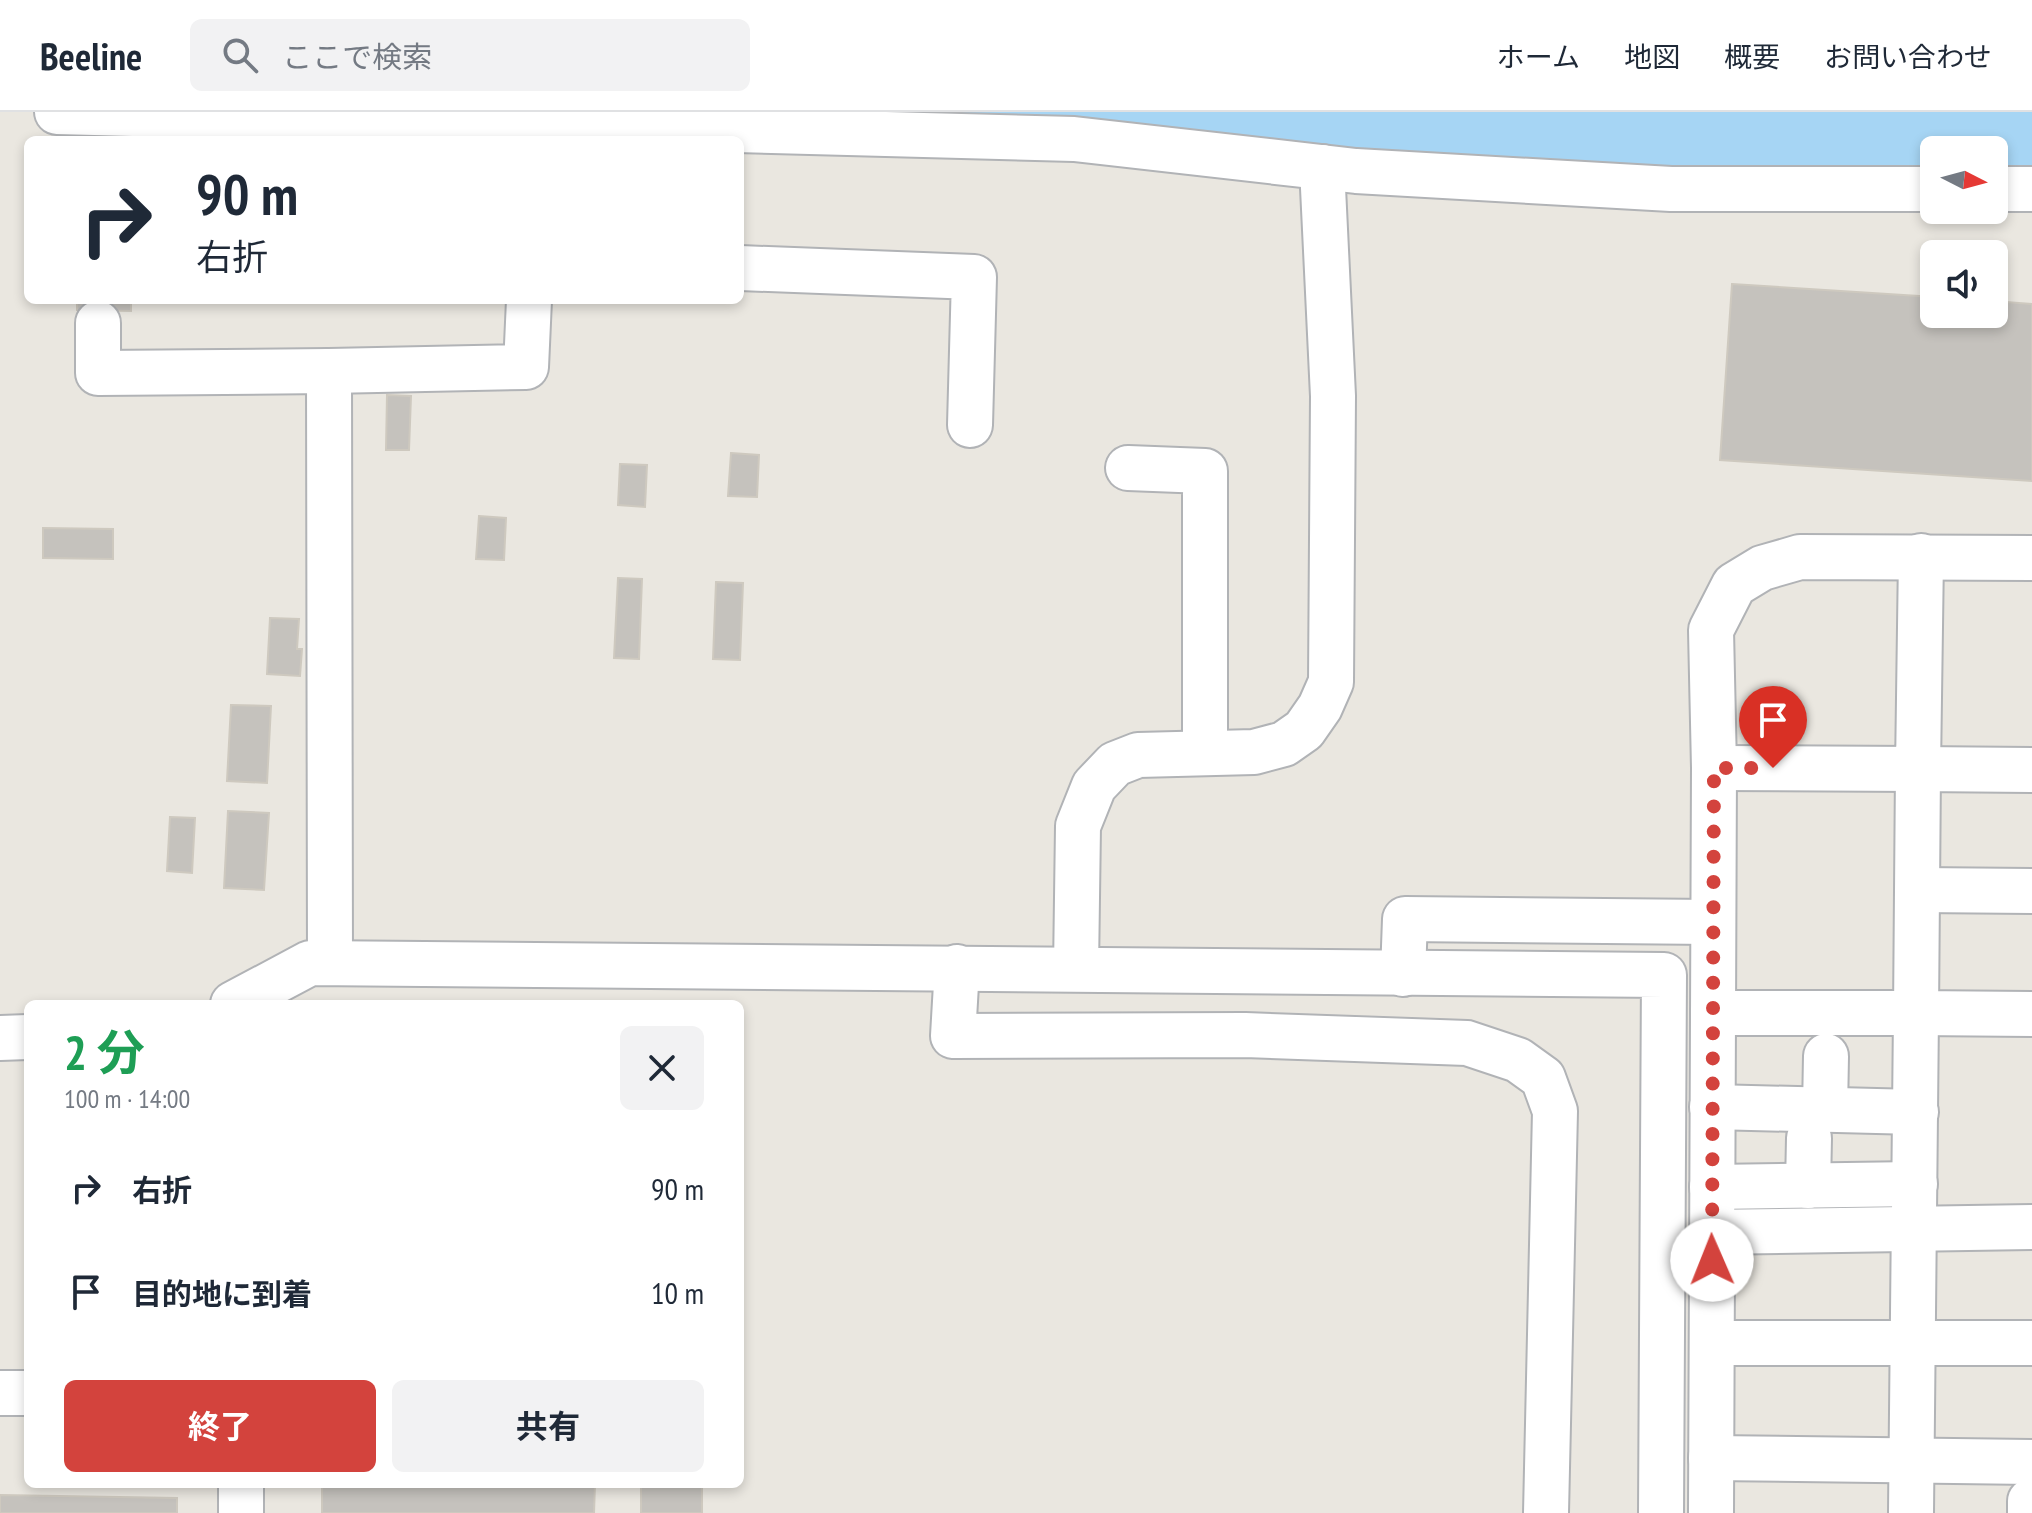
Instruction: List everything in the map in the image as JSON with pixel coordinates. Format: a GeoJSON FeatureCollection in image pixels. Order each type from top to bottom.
{"type":"FeatureCollection","features":[{"type":"Feature","properties":{"kind":"street"},"geometry":{"type":"LineString","coordinates":[[57,112],[1074,139],[1322,167],[1671,189],[1920,189]]}},
{"type":"Feature","properties":{"kind":"street"},"geometry":{"type":"LineString","coordinates":[[1076,969],[1078,826],[1094,786],[1115,764],[1138,755],[1254,752],[1284,744],[1304,730],[1320,707],[1331,682],[1333,396],[1322,167]]}},
{"type":"Feature","properties":{"kind":"street"},"geometry":{"type":"LineString","coordinates":[[2008,189],[2032,189]]}},
{"type":"Feature","properties":{"kind":"street"},"geometry":{"type":"LineString","coordinates":[[744,268],[974,277],[970,425]]}},
{"type":"Feature","properties":{"kind":"street"},"geometry":{"type":"LineString","coordinates":[[98,323],[98,373],[526,367],[529,304]]}},
{"type":"Feature","properties":{"kind":"street"},"geometry":{"type":"LineString","coordinates":[[329,371],[330,963]]}},
{"type":"Feature","properties":{"kind":"street"},"geometry":{"type":"LineString","coordinates":[[1128,468],[1205,471],[1205,753]]}},
{"type":"Feature","properties":{"kind":"street"},"geometry":{"type":"LineString","coordinates":[[1911,1513],[1921,556]]}},
{"type":"Feature","properties":{"kind":"street"},"geometry":{"type":"LineString","coordinates":[[1711,1513],[1714,768],[1711,630],[1734,585],[1762,568],[1800,557],[2032,558]]}},
{"type":"Feature","properties":{"kind":"street"},"geometry":{"type":"LineString","coordinates":[[1714,768],[2032,770]]}},
{"type":"Feature","properties":{"kind":"street"},"geometry":{"type":"LineString","coordinates":[[1918,890],[2032,891]]}},
{"type":"Feature","properties":{"kind":"street"},"geometry":{"type":"LineString","coordinates":[[1403,974],[1405,919],[1713,922]]}},
{"type":"Feature","properties":{"kind":"street"},"geometry":{"type":"LineString","coordinates":[[241,1000],[310,963],[1664,975],[1661,1513]]}},
{"type":"Feature","properties":{"kind":"street"},"geometry":{"type":"LineString","coordinates":[[957,967],[953,1036],[1245,1035],[1467,1043],[1518,1060],[1543,1078],[1555,1111],[1546,1513]]}},
{"type":"Feature","properties":{"kind":"street"},"geometry":{"type":"LineString","coordinates":[[1713,1013],[2032,1014]]}},
{"type":"Feature","properties":{"kind":"street"},"geometry":{"type":"LineString","coordinates":[[0,1038],[24,1037]]}},
{"type":"Feature","properties":{"kind":"street"},"geometry":{"type":"LineString","coordinates":[[1808,1186],[1826,1056]]}},
{"type":"Feature","properties":{"kind":"street"},"geometry":{"type":"LineString","coordinates":[[1712,1107],[1817,1124],[1916,1112]]}},
{"type":"Feature","properties":{"kind":"street"},"geometry":{"type":"LineString","coordinates":[[1712,1187],[1915,1184]]}},
{"type":"Feature","properties":{"kind":"street"},"geometry":{"type":"LineString","coordinates":[[1712,1232],[2032,1227]]}},
{"type":"Feature","properties":{"kind":"street"},"geometry":{"type":"LineString","coordinates":[[1714,1343],[2032,1343]]}},
{"type":"Feature","properties":{"kind":"street"},"geometry":{"type":"LineString","coordinates":[[0,1393],[24,1393]]}},
{"type":"Feature","properties":{"kind":"street"},"geometry":{"type":"LineString","coordinates":[[1711,1458],[1912,1461],[2030,1492]]}},
{"type":"Feature","properties":{"kind":"street"},"geometry":{"type":"LineString","coordinates":[[241,1488],[241,1513]]}},
{"type":"Feature","properties":{"kind":"water"},"geometry":{"type":"Polygon","coordinates":[[[663,112],[2032,112],[2032,177],[2008,176],[2008,136],[1920,136],[1920,174],[1150,156],[663,112]]]}},
{"type":"Feature","properties":{"kind":"building"},"geometry":{"type":"Polygon","coordinates":[[[1732,284],[1920,296],[1920,328],[2008,328],[2008,302],[2032,304],[2032,481],[1720,460],[1732,284]]]}},
{"type":"Feature","properties":{"kind":"building"},"geometry":{"type":"Polygon","coordinates":[[[77,304],[131,304],[131,311],[77,310],[77,304]]]}},
{"type":"Feature","properties":{"kind":"building"},"geometry":{"type":"Polygon","coordinates":[[[387,395],[411,396],[409,450],[386,450],[387,395]]]}},
{"type":"Feature","properties":{"kind":"building"},"geometry":{"type":"Polygon","coordinates":[[[731,453],[759,455],[757,497],[728,496],[731,453]]]}},
{"type":"Feature","properties":{"kind":"building"},"geometry":{"type":"Polygon","coordinates":[[[620,464],[647,465],[645,507],[618,505],[620,464]]]}},
{"type":"Feature","properties":{"kind":"building"},"geometry":{"type":"Polygon","coordinates":[[[479,516],[506,518],[504,560],[476,559],[479,516]]]}},
{"type":"Feature","properties":{"kind":"building"},"geometry":{"type":"Polygon","coordinates":[[[43,528],[113,529],[113,559],[43,558],[43,528]]]}},
{"type":"Feature","properties":{"kind":"building"},"geometry":{"type":"Polygon","coordinates":[[[618,578],[642,579],[639,659],[614,658],[618,578]]]}},
{"type":"Feature","properties":{"kind":"building"},"geometry":{"type":"Polygon","coordinates":[[[716,582],[743,583],[740,660],[713,659],[716,582]]]}},
{"type":"Feature","properties":{"kind":"building"},"geometry":{"type":"Polygon","coordinates":[[[270,618],[299,619],[297,649],[302,649],[300,676],[267,674],[270,618]]]}},
{"type":"Feature","properties":{"kind":"building"},"geometry":{"type":"Polygon","coordinates":[[[231,705],[271,706],[267,783],[227,781],[231,705]]]}},
{"type":"Feature","properties":{"kind":"building"},"geometry":{"type":"Polygon","coordinates":[[[228,811],[269,813],[264,890],[224,888],[228,811]]]}},
{"type":"Feature","properties":{"kind":"building"},"geometry":{"type":"Polygon","coordinates":[[[170,817],[195,818],[192,873],[167,871],[170,817]]]}},
{"type":"Feature","properties":{"kind":"building"},"geometry":{"type":"Polygon","coordinates":[[[322,1488],[595,1488],[594,1513],[322,1513],[322,1488]]]}},
{"type":"Feature","properties":{"kind":"building"},"geometry":{"type":"Polygon","coordinates":[[[641,1488],[702,1488],[702,1513],[641,1513],[641,1488]]]}},
{"type":"Feature","properties":{"kind":"building"},"geometry":{"type":"Polygon","coordinates":[[[0,1495],[177,1498],[177,1513],[0,1513],[0,1495]]]}},
{"type":"Feature","properties":{"kind":"route"},"geometry":{"type":"LineString","coordinates":[[1712,1260],[1714,768],[1773,768]]}}]}
